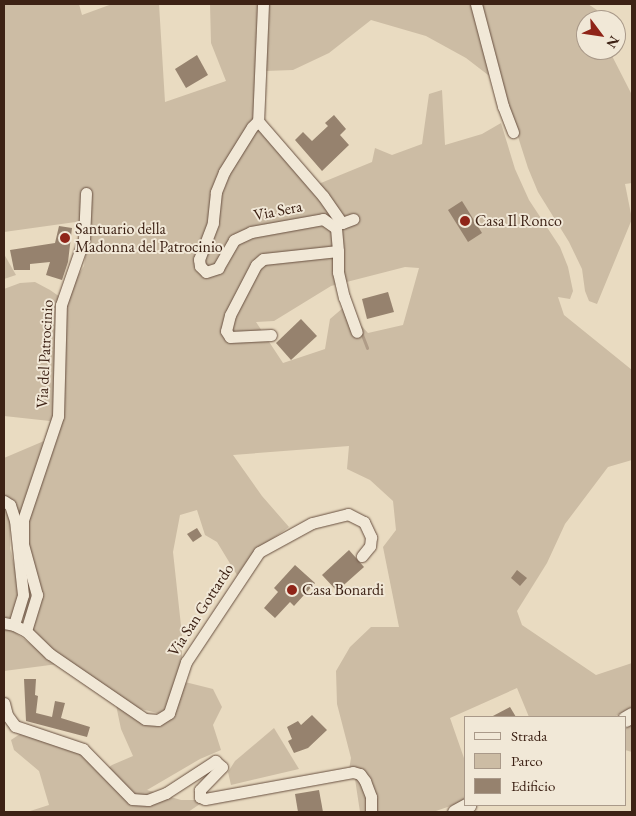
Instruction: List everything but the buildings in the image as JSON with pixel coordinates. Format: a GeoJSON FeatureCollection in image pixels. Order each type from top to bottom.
{"type":"FeatureCollection","features":[{"type":"Feature","properties":{"kind":"street"},"geometry":{"type":"LineString","coordinates":[[254,120],[263,4]]}},
{"type":"Feature","properties":{"kind":"street"},"geometry":{"type":"LineString","coordinates":[[476,4],[503,106],[513,132]]}},
{"type":"Feature","properties":{"kind":"street","name":"Via Sera"},"geometry":{"type":"LineString","coordinates":[[353,219],[342,223],[323,196],[254,120],[224,172],[216,192],[213,223],[199,259],[200,266],[206,272],[218,268],[234,240],[251,232],[323,219],[336,228],[340,280],[348,312],[357,332]]}},
{"type":"Feature","properties":{"kind":"street","name":"Via del Patrocinio"},"geometry":{"type":"LineString","coordinates":[[26,631],[37,595],[23,544],[23,520],[58,416],[61,305],[84,239],[86,193]]}},
{"type":"Feature","properties":{"kind":"street"},"geometry":{"type":"LineString","coordinates":[[74,250],[76,262]]}},
{"type":"Feature","properties":{"kind":"street"},"geometry":{"type":"LineString","coordinates":[[271,335],[230,337],[226,331],[230,315],[256,265],[263,259],[338,251]]}},
{"type":"Feature","properties":{"kind":"street","name":"Via San Gottardo"},"geometry":{"type":"LineString","coordinates":[[4,501],[10,505],[15,520],[23,595],[9,624],[26,631],[50,654],[145,719],[158,720],[170,713],[186,662],[259,552],[312,523],[348,514],[364,522],[371,537],[370,546],[362,556]]}},
{"type":"Feature","properties":{"kind":"street"},"geometry":{"type":"LineString","coordinates":[[4,703],[7,715],[15,726],[83,749],[132,799],[148,800],[166,793],[215,761],[222,767],[200,790],[200,797],[205,799],[353,772],[360,774],[365,781],[370,797],[371,812]]}},
{"type":"Feature","properties":{"kind":"street"},"geometry":{"type":"LineString","coordinates":[[455,812],[466,806]]}},
{"type":"Feature","properties":{"kind":"green space"},"geometry":{"type":"Polygon","coordinates":[[[4,4],[79,4],[82,15],[112,4],[159,4],[165,102],[226,81],[211,43],[210,4],[472,4],[492,78],[466,58],[426,36],[371,20],[329,53],[293,70],[265,71],[253,119],[316,185],[372,162],[375,148],[392,155],[422,144],[429,94],[442,90],[445,145],[482,134],[501,123],[515,169],[529,200],[560,247],[568,267],[573,291],[570,299],[558,297],[564,315],[632,370],[632,460],[608,467],[565,524],[547,563],[517,611],[522,625],[596,675],[632,663],[632,707],[616,716],[529,716],[517,688],[450,718],[464,758],[464,801],[433,812],[360,812],[355,779],[349,770],[351,758],[337,704],[336,671],[350,647],[371,627],[399,627],[383,547],[396,530],[393,501],[370,480],[347,469],[349,446],[233,455],[262,496],[289,527],[255,551],[237,575],[217,542],[205,535],[197,510],[180,515],[173,552],[182,635],[182,662],[167,706],[161,714],[137,708],[45,646],[32,633],[23,616],[27,581],[20,563],[18,511],[4,498],[4,458],[44,441],[50,421],[4,416],[4,289],[20,283],[35,282],[63,299],[84,266],[90,220],[4,232],[4,4]],[[405,267],[331,286],[274,321],[256,322],[283,363],[325,349],[330,319],[344,307],[368,333],[403,325],[419,268],[405,267]]]}},
{"type":"Feature","properties":{"kind":"green space"},"geometry":{"type":"Polygon","coordinates":[[[481,4],[588,4],[597,10],[576,10],[576,60],[614,60],[632,95],[632,183],[625,184],[632,219],[597,304],[589,301],[585,291],[582,269],[569,242],[538,192],[528,168],[505,96],[481,4]]]}},
{"type":"Feature","properties":{"kind":"green space"},"geometry":{"type":"Polygon","coordinates":[[[4,254],[16,275],[4,279],[4,254]]]}},
{"type":"Feature","properties":{"kind":"green space"},"geometry":{"type":"Polygon","coordinates":[[[4,507],[10,519],[10,548],[20,589],[13,618],[4,617],[4,507]]]}},
{"type":"Feature","properties":{"kind":"green space"},"geometry":{"type":"Polygon","coordinates":[[[4,626],[13,631],[58,664],[4,671],[4,626]]]}},
{"type":"Feature","properties":{"kind":"green space"},"geometry":{"type":"Polygon","coordinates":[[[181,681],[213,689],[222,707],[213,725],[221,750],[200,759],[147,790],[181,800],[206,800],[188,812],[27,812],[49,805],[39,771],[14,750],[11,740],[23,732],[77,749],[103,772],[112,765],[133,756],[121,729],[116,705],[160,722],[181,681]]]}},
{"type":"Feature","properties":{"kind":"green space"},"geometry":{"type":"Polygon","coordinates":[[[632,722],[632,752],[626,750],[626,725],[632,722]]]}},
{"type":"Feature","properties":{"kind":"green space"},"geometry":{"type":"Polygon","coordinates":[[[274,728],[299,769],[231,785],[228,772],[235,761],[274,728]]]}},
{"type":"Feature","properties":{"kind":"waterway"},"geometry":{"type":"LineString","coordinates":[[361,332],[367,348]]}},
{"type":"Feature","properties":{"kind":"place","name":"Casa Il Ronco"},"geometry":{"type":"Point","coordinates":[465,221]}},
{"type":"Feature","properties":{"kind":"place","name":"Santuario della Madonna del Patrocinio"},"geometry":{"type":"Point","coordinates":[65,238]}},
{"type":"Feature","properties":{"kind":"place","name":"Casa Bonardi"},"geometry":{"type":"Point","coordinates":[292,590]}}]}
